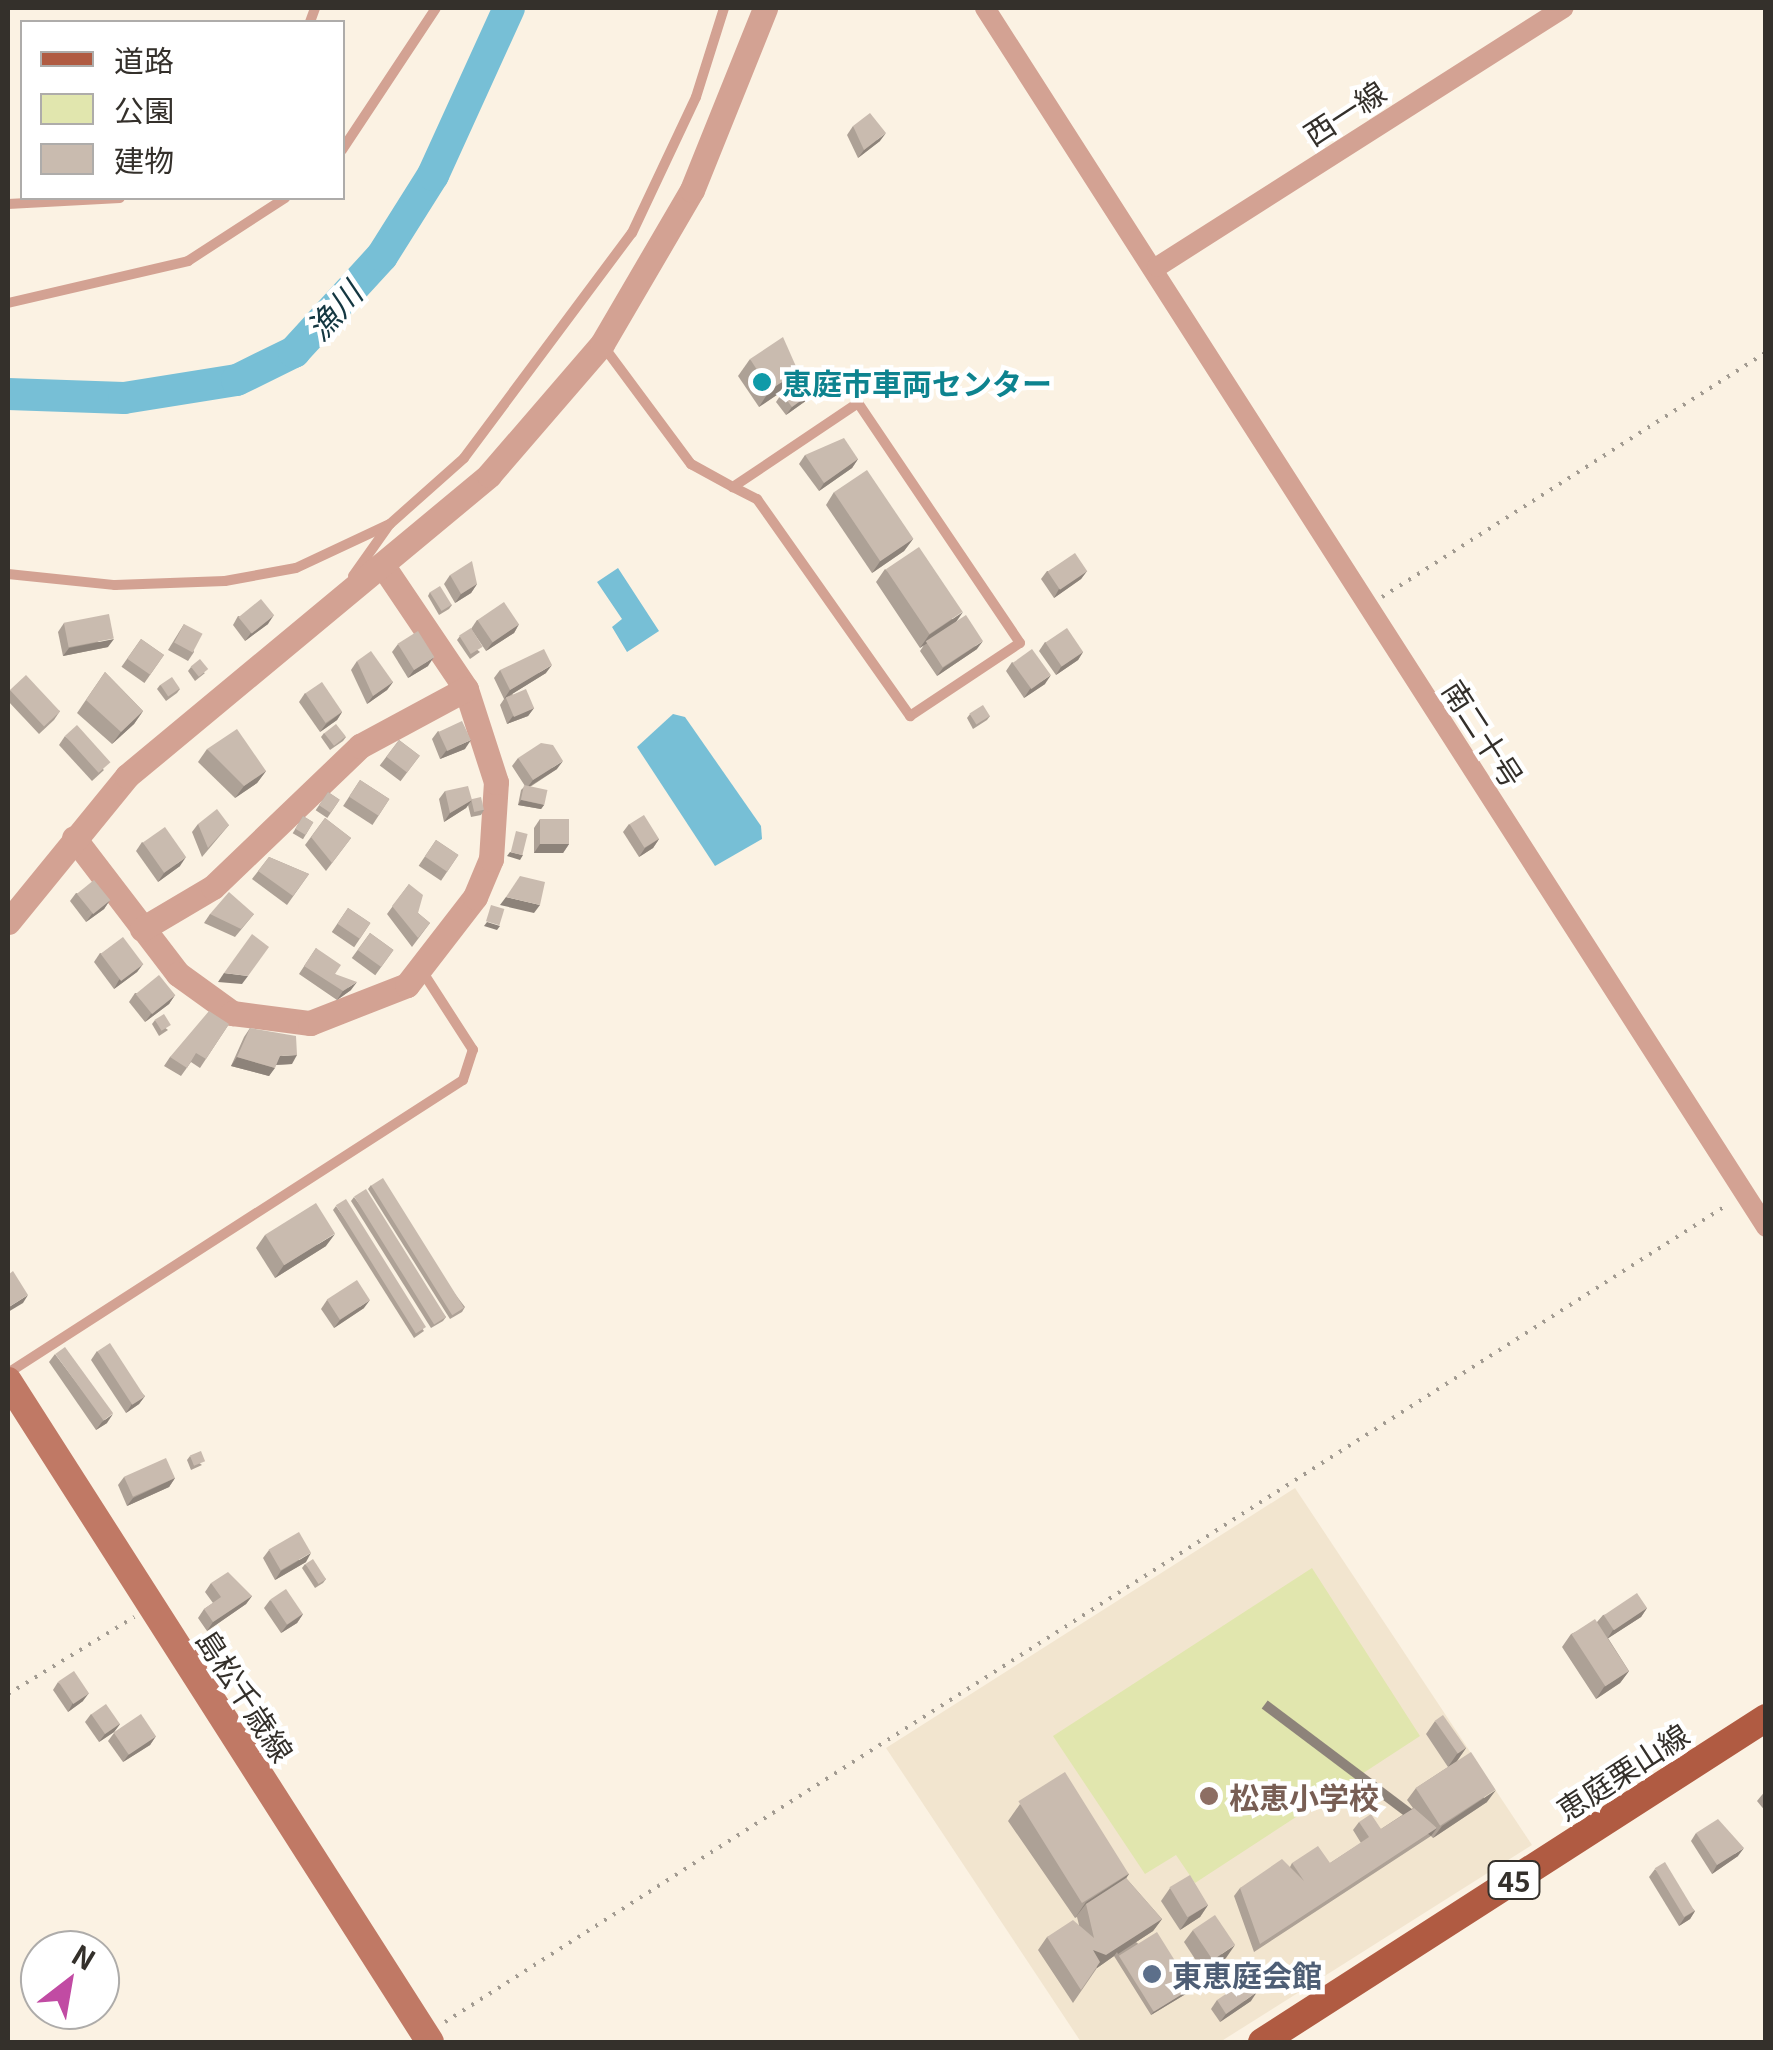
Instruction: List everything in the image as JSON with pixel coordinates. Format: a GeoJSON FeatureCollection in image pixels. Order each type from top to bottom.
{"type":"FeatureCollection","features":[{"type":"Feature","properties":{"kind":"main road","name":"島松千歳線"},"geometry":{"type":"LineString","coordinates":[[8,1381],[428,2039]]}},
{"type":"Feature","properties":{"kind":"main road","name":"恵庭栗山線"},"geometry":{"type":"LineString","coordinates":[[1262,2042],[1766,1718]]}},
{"type":"Feature","properties":{"kind":"street"},"geometry":{"type":"LineString","coordinates":[[8,922],[74,838],[171,735],[385,569],[489,474],[602,344],[730,110],[765,8]]}},
{"type":"Feature","properties":{"kind":"street","name":"南二十号"},"geometry":{"type":"LineString","coordinates":[[985,8],[1157,268],[1367,606],[1766,1227]]}},
{"type":"Feature","properties":{"kind":"street","name":"西一線"},"geometry":{"type":"LineString","coordinates":[[1157,268],[1563,8]]}},
{"type":"Feature","properties":{"kind":"street"},"geometry":{"type":"LineString","coordinates":[[74,838],[142,930],[201,997],[262,1023],[342,1016],[422,972],[458,930],[491,859],[496,782],[466,689],[385,569]]}},
{"type":"Feature","properties":{"kind":"street"},"geometry":{"type":"LineString","coordinates":[[142,930],[214,887],[360,746],[466,689]]}},
{"type":"Feature","properties":{"kind":"lane"},"geometry":{"type":"LineString","coordinates":[[345,145],[436,8]]}},
{"type":"Feature","properties":{"kind":"lane"},"geometry":{"type":"LineString","coordinates":[[331,608],[390,524],[464,458],[632,232],[696,96],[724,8]]}},
{"type":"Feature","properties":{"kind":"lane"},"geometry":{"type":"LineString","coordinates":[[696,96],[730,110]]}},
{"type":"Feature","properties":{"kind":"lane"},"geometry":{"type":"LineString","coordinates":[[8,204],[83,200]]}},
{"type":"Feature","properties":{"kind":"lane"},"geometry":{"type":"LineString","coordinates":[[8,304],[188,262],[282,200]]}},
{"type":"Feature","properties":{"kind":"lane"},"geometry":{"type":"LineString","coordinates":[[602,344],[691,464],[733,487],[757,500],[910,716],[1020,643],[858,403],[733,487]]}},
{"type":"Feature","properties":{"kind":"lane"},"geometry":{"type":"LineString","coordinates":[[8,574],[115,585],[225,580],[296,568],[390,524]]}},
{"type":"Feature","properties":{"kind":"lane"},"geometry":{"type":"LineString","coordinates":[[8,1373],[463,1080],[473,1050],[422,972]]}},
{"type":"Feature","properties":{"kind":"path"},"geometry":{"type":"LineString","coordinates":[[1367,606],[1766,352]]}},
{"type":"Feature","properties":{"kind":"path"},"geometry":{"type":"LineString","coordinates":[[428,2039],[1744,1194]]}},
{"type":"Feature","properties":{"kind":"path"},"geometry":{"type":"LineString","coordinates":[[8,1694],[151,1606]]}},
{"type":"Feature","properties":{"kind":"shaded area","name":"松恵小学校"},"geometry":{"type":"Polygon","coordinates":[[[1295,1488],[1532,1845],[1220,2042],[1081,2042],[886,1748],[1295,1488]]]}},
{"type":"Feature","properties":{"kind":"green space"},"geometry":{"type":"Polygon","coordinates":[[[1312,1568],[1420,1736],[1195,1883],[1176,1855],[1145,1874],[1053,1736],[1312,1568]]]}},
{"type":"Feature","properties":{"kind":"water"},"geometry":{"type":"Polygon","coordinates":[[[618,568],[659,631],[627,652],[612,627],[622,619],[597,582],[618,568]]]}},
{"type":"Feature","properties":{"kind":"water"},"geometry":{"type":"Polygon","coordinates":[[[673,714],[685,717],[761,826],[762,839],[715,866],[637,747],[673,714]]]}},
{"type":"Feature","properties":{"kind":"building"},"geometry":{"type":"Polygon","coordinates":[[[870,113],[886,133],[864,150],[853,126],[870,113]]]}},
{"type":"Feature","properties":{"kind":"building"},"geometry":{"type":"Polygon","coordinates":[[[783,337],[798,371],[770,390],[750,359],[783,337]]]}},
{"type":"Feature","properties":{"kind":"building"},"geometry":{"type":"Polygon","coordinates":[[[803,378],[813,392],[792,407],[782,393],[803,378]]]}},
{"type":"Feature","properties":{"kind":"building"},"geometry":{"type":"Polygon","coordinates":[[[844,438],[858,459],[824,483],[805,455],[844,438]]]}},
{"type":"Feature","properties":{"kind":"building"},"geometry":{"type":"Polygon","coordinates":[[[867,470],[913,539],[880,561],[834,492],[867,470]]]}},
{"type":"Feature","properties":{"kind":"building"},"geometry":{"type":"Polygon","coordinates":[[[919,547],[963,612],[929,634],[886,569],[919,547]]]}},
{"type":"Feature","properties":{"kind":"building"},"geometry":{"type":"Polygon","coordinates":[[[1075,553],[1087,571],[1060,590],[1048,571],[1075,553]]]}},
{"type":"Feature","properties":{"kind":"building"},"geometry":{"type":"Polygon","coordinates":[[[472,561],[477,584],[461,594],[450,575],[472,561]]]}},
{"type":"Feature","properties":{"kind":"building"},"geometry":{"type":"Polygon","coordinates":[[[440,586],[452,605],[441,611],[430,592],[440,586]]]}},
{"type":"Feature","properties":{"kind":"building"},"geometry":{"type":"Polygon","coordinates":[[[261,599],[274,615],[252,634],[238,617],[261,599]]]}},
{"type":"Feature","properties":{"kind":"building"},"geometry":{"type":"Polygon","coordinates":[[[504,602],[519,624],[493,642],[477,620],[504,602]]]}},
{"type":"Feature","properties":{"kind":"building"},"geometry":{"type":"Polygon","coordinates":[[[109,614],[114,639],[69,647],[64,623],[109,614]]]}},
{"type":"Feature","properties":{"kind":"building"},"geometry":{"type":"Polygon","coordinates":[[[966,615],[983,641],[943,667],[926,641],[966,615]]]}},
{"type":"Feature","properties":{"kind":"building"},"geometry":{"type":"Polygon","coordinates":[[[184,624],[203,634],[193,652],[174,643],[184,624]]]}},
{"type":"Feature","properties":{"kind":"building"},"geometry":{"type":"Polygon","coordinates":[[[471,628],[483,647],[471,654],[459,635],[471,628]]]}},
{"type":"Feature","properties":{"kind":"building"},"geometry":{"type":"Polygon","coordinates":[[[1067,628],[1083,652],[1062,667],[1045,643],[1067,628]]]}},
{"type":"Feature","properties":{"kind":"building"},"geometry":{"type":"Polygon","coordinates":[[[418,631],[434,657],[414,670],[398,644],[418,631]]]}},
{"type":"Feature","properties":{"kind":"building"},"geometry":{"type":"Polygon","coordinates":[[[141,639],[164,655],[150,675],[127,659],[141,639]]]}},
{"type":"Feature","properties":{"kind":"building"},"geometry":{"type":"Polygon","coordinates":[[[544,649],[552,665],[510,690],[500,670],[544,649]]]}},
{"type":"Feature","properties":{"kind":"building"},"geometry":{"type":"Polygon","coordinates":[[[1032,649],[1051,675],[1031,689],[1013,663],[1032,649]]]}},
{"type":"Feature","properties":{"kind":"building"},"geometry":{"type":"Polygon","coordinates":[[[371,651],[393,682],[373,696],[357,661],[371,651]]]}},
{"type":"Feature","properties":{"kind":"building"},"geometry":{"type":"Polygon","coordinates":[[[200,659],[208,669],[199,677],[191,667],[200,659]]]}},
{"type":"Feature","properties":{"kind":"building"},"geometry":{"type":"Polygon","coordinates":[[[105,672],[143,711],[121,732],[86,700],[105,672]]]}},
{"type":"Feature","properties":{"kind":"building"},"geometry":{"type":"Polygon","coordinates":[[[26,675],[60,712],[44,727],[10,690],[26,675]]]}},
{"type":"Feature","properties":{"kind":"building"},"geometry":{"type":"Polygon","coordinates":[[[172,677],[180,689],[168,696],[160,685],[172,677]]]}},
{"type":"Feature","properties":{"kind":"building"},"geometry":{"type":"Polygon","coordinates":[[[322,682],[342,712],[326,723],[305,693],[322,682]]]}},
{"type":"Feature","properties":{"kind":"building"},"geometry":{"type":"Polygon","coordinates":[[[526,689],[534,708],[514,717],[506,698],[526,689]]]}},
{"type":"Feature","properties":{"kind":"building"},"geometry":{"type":"Polygon","coordinates":[[[983,705],[990,716],[976,725],[969,713],[983,705]]]}},
{"type":"Feature","properties":{"kind":"building"},"geometry":{"type":"Polygon","coordinates":[[[462,721],[471,740],[447,751],[438,732],[462,721]]]}},
{"type":"Feature","properties":{"kind":"building"},"geometry":{"type":"Polygon","coordinates":[[[336,724],[346,737],[334,746],[324,733],[336,724]]]}},
{"type":"Feature","properties":{"kind":"building"},"geometry":{"type":"Polygon","coordinates":[[[77,725],[110,762],[99,773],[65,736],[77,725]]]}},
{"type":"Feature","properties":{"kind":"building"},"geometry":{"type":"Polygon","coordinates":[[[237,729],[266,771],[244,786],[207,749],[237,729]]]}},
{"type":"Feature","properties":{"kind":"building"},"geometry":{"type":"Polygon","coordinates":[[[399,740],[420,756],[407,772],[386,757],[399,740]]]}},
{"type":"Feature","properties":{"kind":"building"},"geometry":{"type":"Polygon","coordinates":[[[541,743],[553,745],[563,761],[533,780],[518,758],[541,743]]]}},
{"type":"Feature","properties":{"kind":"building"},"geometry":{"type":"Polygon","coordinates":[[[360,780],[389,799],[378,816],[349,797],[360,780]]]}},
{"type":"Feature","properties":{"kind":"building"},"geometry":{"type":"Polygon","coordinates":[[[524,785],[547,790],[544,805],[521,800],[524,785]]]}},
{"type":"Feature","properties":{"kind":"building"},"geometry":{"type":"Polygon","coordinates":[[[468,786],[472,800],[450,813],[445,791],[468,786]]]}},
{"type":"Feature","properties":{"kind":"building"},"geometry":{"type":"Polygon","coordinates":[[[328,792],[340,800],[331,813],[319,805],[328,792]]]}},
{"type":"Feature","properties":{"kind":"building"},"geometry":{"type":"Polygon","coordinates":[[[481,797],[484,810],[474,812],[471,799],[481,797]]]}},
{"type":"Feature","properties":{"kind":"building"},"geometry":{"type":"Polygon","coordinates":[[[217,809],[229,825],[208,848],[198,824],[217,809]]]}},
{"type":"Feature","properties":{"kind":"building"},"geometry":{"type":"Polygon","coordinates":[[[644,815],[659,839],[644,848],[630,824],[644,815]]]}},
{"type":"Feature","properties":{"kind":"building"},"geometry":{"type":"Polygon","coordinates":[[[303,816],[313,822],[306,835],[295,829],[303,816]]]}},
{"type":"Feature","properties":{"kind":"building"},"geometry":{"type":"Polygon","coordinates":[[[325,818],[351,838],[332,863],[311,837],[325,818]]]}},
{"type":"Feature","properties":{"kind":"building"},"geometry":{"type":"Polygon","coordinates":[[[540,819],[569,819],[569,844],[540,844],[540,819]]]}},
{"type":"Feature","properties":{"kind":"building"},"geometry":{"type":"Polygon","coordinates":[[[165,827],[186,857],[164,873],[143,842],[165,827]]]}},
{"type":"Feature","properties":{"kind":"building"},"geometry":{"type":"Polygon","coordinates":[[[516,831],[528,834],[522,855],[511,852],[516,831]]]}},
{"type":"Feature","properties":{"kind":"building"},"geometry":{"type":"Polygon","coordinates":[[[436,840],[458,855],[447,872],[425,857],[436,840]]]}},
{"type":"Feature","properties":{"kind":"building"},"geometry":{"type":"Polygon","coordinates":[[[269,857],[309,874],[293,896],[258,871],[269,857]]]}},
{"type":"Feature","properties":{"kind":"building"},"geometry":{"type":"Polygon","coordinates":[[[520,876],[545,882],[540,905],[506,897],[520,876]]]}},
{"type":"Feature","properties":{"kind":"building"},"geometry":{"type":"Polygon","coordinates":[[[94,880],[110,900],[93,914],[77,894],[94,880]]]}},
{"type":"Feature","properties":{"kind":"building"},"geometry":{"type":"Polygon","coordinates":[[[409,884],[423,895],[418,913],[430,923],[418,938],[392,906],[409,884]]]}},
{"type":"Feature","properties":{"kind":"building"},"geometry":{"type":"Polygon","coordinates":[[[229,892],[254,914],[241,929],[210,914],[229,892]]]}},
{"type":"Feature","properties":{"kind":"building"},"geometry":{"type":"Polygon","coordinates":[[[491,905],[504,909],[499,925],[486,921],[491,905]]]}},
{"type":"Feature","properties":{"kind":"building"},"geometry":{"type":"Polygon","coordinates":[[[348,908],[370,923],[360,939],[337,924],[348,908]]]}},
{"type":"Feature","properties":{"kind":"building"},"geometry":{"type":"Polygon","coordinates":[[[370,933],[393,950],[381,967],[358,950],[370,933]]]}},
{"type":"Feature","properties":{"kind":"building"},"geometry":{"type":"Polygon","coordinates":[[[252,934],[269,947],[248,976],[224,973],[252,934]]]}},
{"type":"Feature","properties":{"kind":"building"},"geometry":{"type":"Polygon","coordinates":[[[123,937],[143,964],[121,981],[101,954],[123,937]]]}},
{"type":"Feature","properties":{"kind":"building"},"geometry":{"type":"Polygon","coordinates":[[[316,948],[341,965],[335,974],[357,982],[343,991],[304,966],[316,948]]]}},
{"type":"Feature","properties":{"kind":"building"},"geometry":{"type":"Polygon","coordinates":[[[159,975],[175,995],[152,1014],[136,994],[159,975]]]}},
{"type":"Feature","properties":{"kind":"building"},"geometry":{"type":"Polygon","coordinates":[[[209,1011],[229,1024],[206,1059],[196,1053],[187,1068],[170,1057],[209,1011]]]}},
{"type":"Feature","properties":{"kind":"building"},"geometry":{"type":"Polygon","coordinates":[[[164,1014],[171,1025],[162,1031],[155,1020],[164,1014]]]}},
{"type":"Feature","properties":{"kind":"building"},"geometry":{"type":"Polygon","coordinates":[[[250,1028],[296,1036],[297,1055],[280,1056],[275,1068],[237,1057],[250,1028]]]}},
{"type":"Feature","properties":{"kind":"building"},"geometry":{"type":"Polygon","coordinates":[[[383,1178],[464,1308],[452,1315],[371,1185],[383,1178]]]}},
{"type":"Feature","properties":{"kind":"building"},"geometry":{"type":"Polygon","coordinates":[[[366,1189],[446,1317],[434,1324],[354,1196],[366,1189]]]}},
{"type":"Feature","properties":{"kind":"building"},"geometry":{"type":"Polygon","coordinates":[[[346,1199],[426,1327],[416,1333],[336,1205],[346,1199]]]}},
{"type":"Feature","properties":{"kind":"building"},"geometry":{"type":"Polygon","coordinates":[[[316,1203],[335,1234],[284,1265],[265,1235],[316,1203]]]}},
{"type":"Feature","properties":{"kind":"building"},"geometry":{"type":"Polygon","coordinates":[[[13,1271],[28,1295],[9,1307],[8,1275],[13,1271]]]}},
{"type":"Feature","properties":{"kind":"building"},"geometry":{"type":"Polygon","coordinates":[[[357,1280],[370,1300],[340,1320],[327,1300],[357,1280]]]}},
{"type":"Feature","properties":{"kind":"building"},"geometry":{"type":"Polygon","coordinates":[[[110,1343],[145,1397],[132,1405],[97,1351],[110,1343]]]}},
{"type":"Feature","properties":{"kind":"building"},"geometry":{"type":"Polygon","coordinates":[[[65,1347],[113,1413],[103,1420],[55,1354],[65,1347]]]}},
{"type":"Feature","properties":{"kind":"building"},"geometry":{"type":"Polygon","coordinates":[[[201,1451],[205,1461],[194,1466],[190,1455],[201,1451]]]}},
{"type":"Feature","properties":{"kind":"building"},"geometry":{"type":"Polygon","coordinates":[[[166,1458],[175,1478],[133,1497],[124,1477],[166,1458]]]}},
{"type":"Feature","properties":{"kind":"building"},"geometry":{"type":"Polygon","coordinates":[[[299,1532],[311,1553],[281,1570],[269,1550],[299,1532]]]}},
{"type":"Feature","properties":{"kind":"building"},"geometry":{"type":"Polygon","coordinates":[[[313,1559],[326,1579],[319,1584],[305,1564],[313,1559]]]}},
{"type":"Feature","properties":{"kind":"building"},"geometry":{"type":"Polygon","coordinates":[[[228,1572],[252,1596],[213,1622],[204,1609],[221,1597],[211,1583],[228,1572]]]}},
{"type":"Feature","properties":{"kind":"building"},"geometry":{"type":"Polygon","coordinates":[[[286,1589],[303,1614],[287,1624],[270,1600],[286,1589]]]}},
{"type":"Feature","properties":{"kind":"building"},"geometry":{"type":"Polygon","coordinates":[[[1637,1593],[1647,1608],[1614,1630],[1604,1615],[1637,1593]]]}},
{"type":"Feature","properties":{"kind":"building"},"geometry":{"type":"Polygon","coordinates":[[[1595,1619],[1629,1671],[1605,1686],[1572,1634],[1595,1619]]]}},
{"type":"Feature","properties":{"kind":"building"},"geometry":{"type":"Polygon","coordinates":[[[74,1671],[89,1693],[73,1704],[58,1682],[74,1671]]]}},
{"type":"Feature","properties":{"kind":"building"},"geometry":{"type":"Polygon","coordinates":[[[106,1704],[120,1724],[105,1734],[91,1714],[106,1704]]]}},
{"type":"Feature","properties":{"kind":"building"},"geometry":{"type":"Polygon","coordinates":[[[141,1714],[156,1736],[129,1755],[114,1732],[141,1714]]]}},
{"type":"Feature","properties":{"kind":"building"},"geometry":{"type":"Polygon","coordinates":[[[1443,1715],[1466,1748],[1458,1754],[1435,1721],[1443,1715]]]}},
{"type":"Feature","properties":{"kind":"building"},"geometry":{"type":"Polygon","coordinates":[[[1471,1752],[1496,1790],[1440,1826],[1416,1788],[1471,1752]]]}},
{"type":"Feature","properties":{"kind":"building"},"geometry":{"type":"Polygon","coordinates":[[[1065,1772],[1129,1874],[1082,1903],[1018,1801],[1065,1772]]]}},
{"type":"Feature","properties":{"kind":"building"},"geometry":{"type":"Polygon","coordinates":[[[1414,1808],[1437,1828],[1260,1944],[1240,1888],[1282,1859],[1304,1881],[1292,1863],[1318,1846],[1330,1863],[1369,1837],[1359,1822],[1371,1814],[1381,1829],[1414,1808]]]}},
{"type":"Feature","properties":{"kind":"building"},"geometry":{"type":"Polygon","coordinates":[[[1718,1819],[1744,1848],[1717,1865],[1696,1833],[1718,1819]]]}},
{"type":"Feature","properties":{"kind":"building"},"geometry":{"type":"Polygon","coordinates":[[[1665,1862],[1694,1911],[1684,1917],[1655,1868],[1665,1862]]]}},
{"type":"Feature","properties":{"kind":"building"},"geometry":{"type":"Polygon","coordinates":[[[1190,1875],[1208,1905],[1187,1917],[1169,1887],[1190,1875]]]}},
{"type":"Feature","properties":{"kind":"building"},"geometry":{"type":"Polygon","coordinates":[[[1126,1878],[1162,1919],[1106,1955],[1093,1950],[1100,1962],[1081,1990],[1047,1937],[1073,1920],[1094,1938],[1086,1904],[1126,1878]]]}},
{"type":"Feature","properties":{"kind":"building"},"geometry":{"type":"Polygon","coordinates":[[[1215,1915],[1235,1945],[1213,1960],[1193,1930],[1215,1915]]]}},
{"type":"Feature","properties":{"kind":"building","name":"東恵庭会館"},"geometry":{"type":"Polygon","coordinates":[[[1157,1932],[1192,1988],[1154,2012],[1119,1956],[1157,1932]]]}},
{"type":"Feature","properties":{"kind":"building"},"geometry":{"type":"Polygon","coordinates":[[[1242,1983],[1257,1992],[1226,2014],[1217,2000],[1242,1983]]]}},
{"type":"Feature","properties":{"kind":"waterway","name":"漁川"},"geometry":{"type":"LineString","coordinates":[[8,394],[124,398],[237,380],[294,352],[382,256],[433,175],[509,8]]}},
{"type":"Feature","properties":{"kind":"place","name":"恵庭市車両センター"},"geometry":{"type":"Point","coordinates":[762,382]}},
{"type":"Feature","properties":{"kind":"place","name":"松恵小学校"},"geometry":{"type":"Point","coordinates":[1209,1796]}},
{"type":"Feature","properties":{"kind":"place","name":"東恵庭会館"},"geometry":{"type":"Point","coordinates":[1152,1974]}}]}
